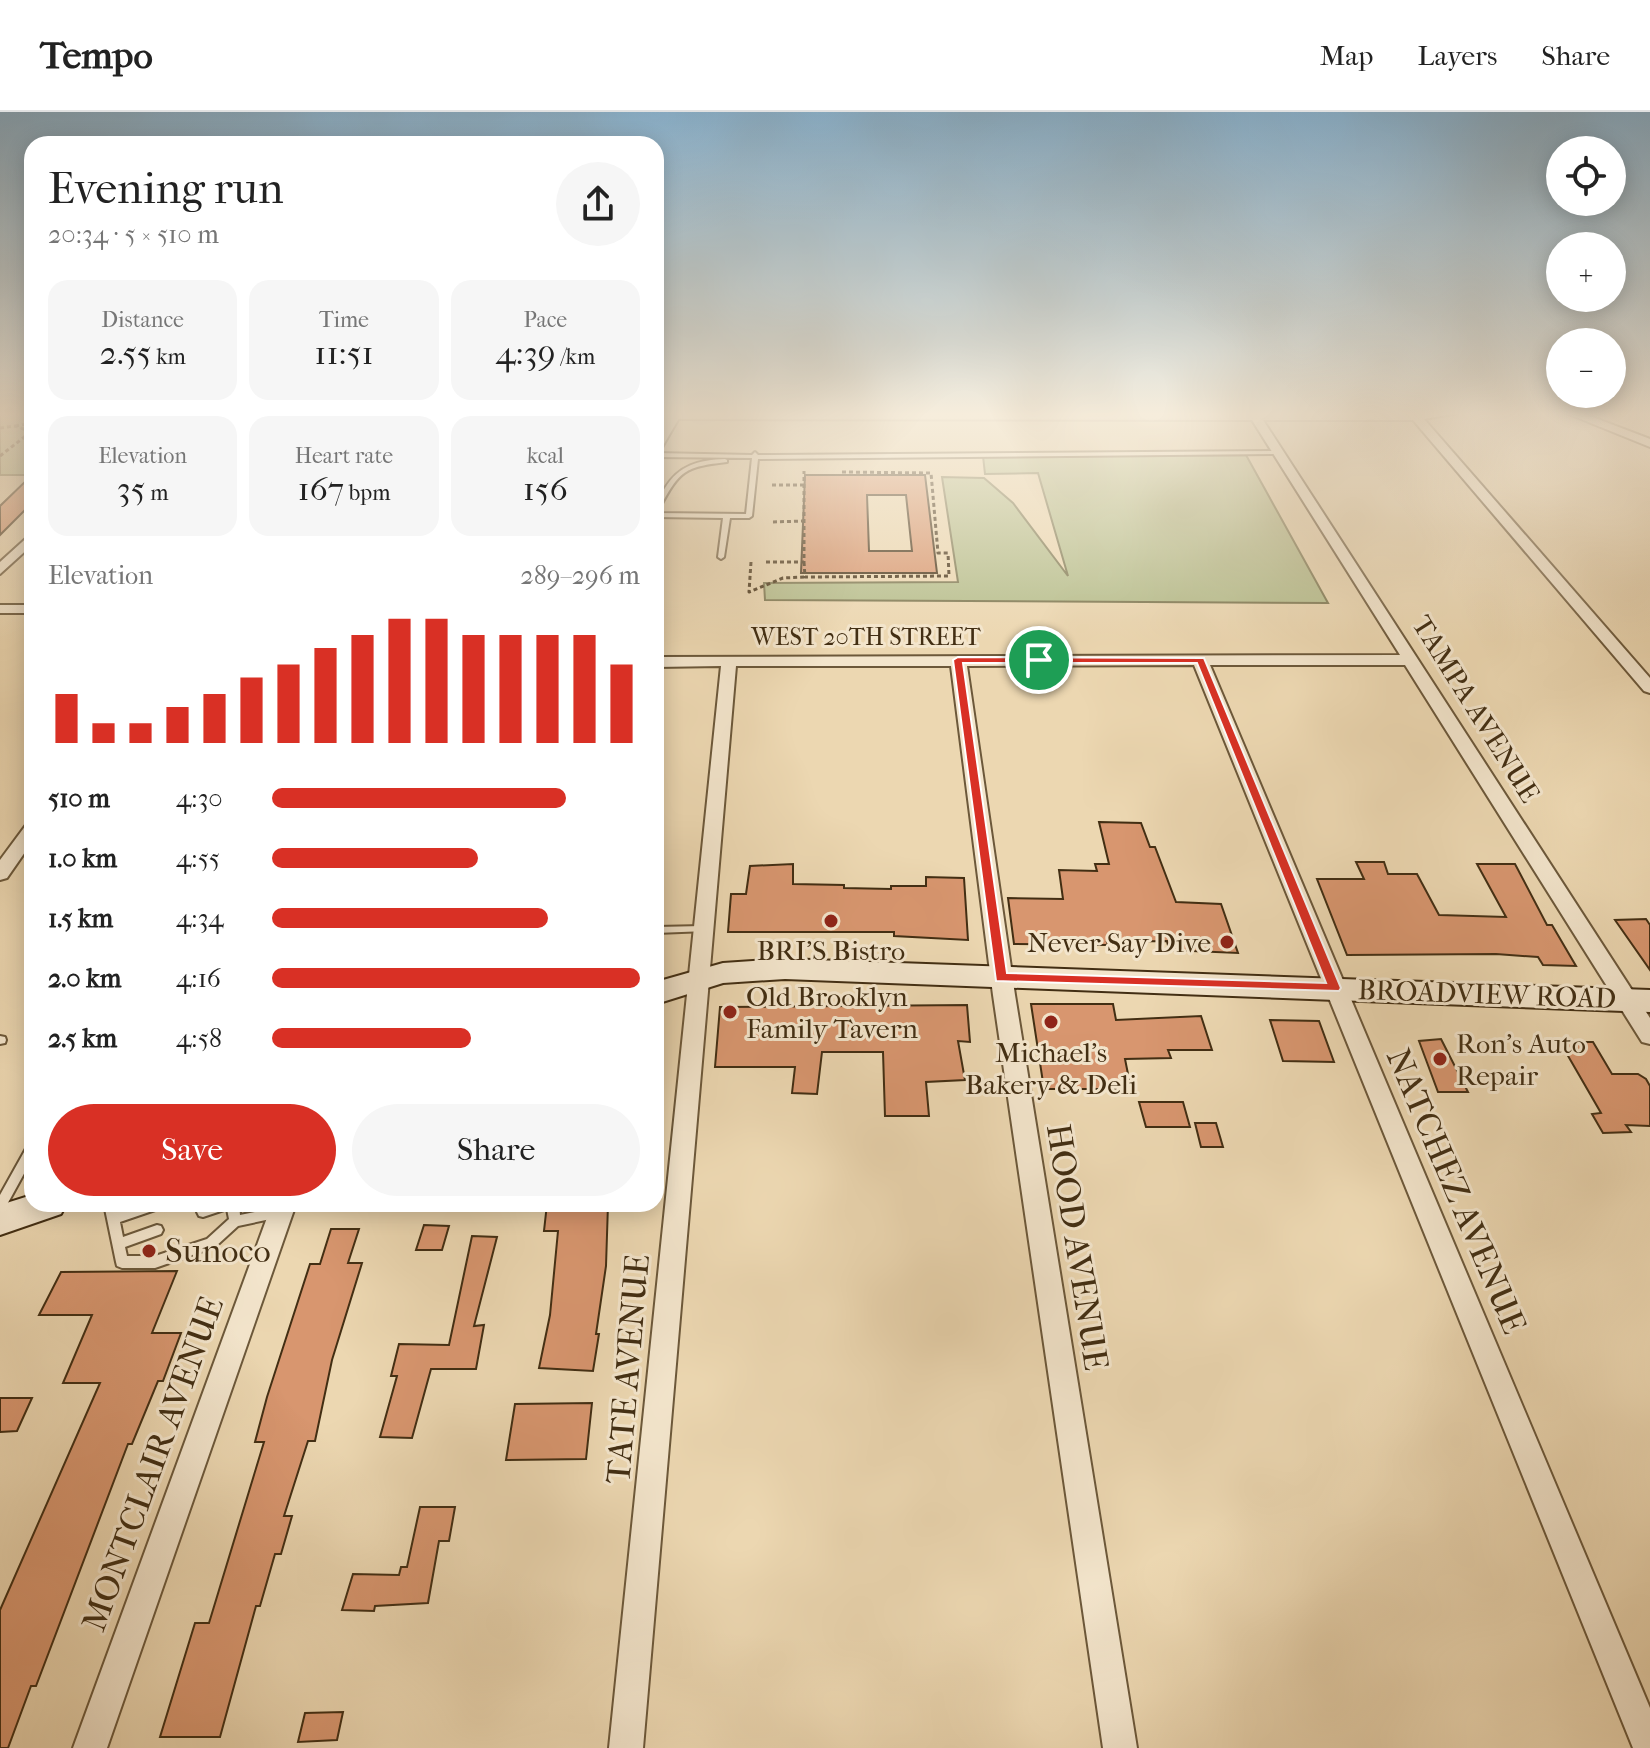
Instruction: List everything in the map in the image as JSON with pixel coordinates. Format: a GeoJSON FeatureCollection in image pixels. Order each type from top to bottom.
{"type":"FeatureCollection","features":[{"type":"Feature","properties":{"kind":"main road","name":"BROADVIEW ROAD"},"geometry":{"type":"LineString","coordinates":[[664,990],[742,970],[785,969],[1639,1001]]}},
{"type":"Feature","properties":{"kind":"main road"},"geometry":{"type":"LineString","coordinates":[[0,1220],[24,1212]]}},
{"type":"Feature","properties":{"kind":"street","name":"TAMPA AVENUE"},"geometry":{"type":"LineString","coordinates":[[1302,489],[1639,1001],[1650,1036]]}},
{"type":"Feature","properties":{"kind":"street"},"geometry":{"type":"LineString","coordinates":[[1478,489],[1650,688]]}},
{"type":"Feature","properties":{"kind":"street"},"geometry":{"type":"LineString","coordinates":[[0,570],[24,545]]}},
{"type":"Feature","properties":{"kind":"street"},"geometry":{"type":"LineString","coordinates":[[0,609],[24,609]]}},
{"type":"Feature","properties":{"kind":"street","name":"HOOD AVENUE"},"geometry":{"type":"LineString","coordinates":[[958,660],[1001,977],[1120,1748]]}},
{"type":"Feature","properties":{"kind":"street","name":"NATCHEZ AVENUE"},"geometry":{"type":"LineString","coordinates":[[1200,660],[1650,1748]]}},
{"type":"Feature","properties":{"kind":"street","name":"WEST 20TH STREET"},"geometry":{"type":"LineString","coordinates":[[664,662],[1412,660]]}},
{"type":"Feature","properties":{"kind":"street","name":"TATE AVENUE"},"geometry":{"type":"LineString","coordinates":[[626,1748],[729,662]]}},
{"type":"Feature","properties":{"kind":"street"},"geometry":{"type":"LineString","coordinates":[[0,874],[24,840]]}},
{"type":"Feature","properties":{"kind":"street","name":"MONTCLAIR AVENUE"},"geometry":{"type":"LineString","coordinates":[[90,1748],[282,1212]]}},
{"type":"Feature","properties":{"kind":"lane"},"geometry":{"type":"LineString","coordinates":[[664,512],[749,516],[752,489]]}},
{"type":"Feature","properties":{"kind":"lane"},"geometry":{"type":"LineString","coordinates":[[721,557],[727,516]]}},
{"type":"Feature","properties":{"kind":"lane"},"geometry":{"type":"LineString","coordinates":[[664,930],[703,929]]}},
{"type":"Feature","properties":{"kind":"lane"},"geometry":{"type":"LineString","coordinates":[[0,1206],[24,1162]]}},
{"type":"Feature","properties":{"kind":"lane"},"geometry":{"type":"LineString","coordinates":[[112,1212],[122,1262],[155,1262],[211,1243],[235,1221],[268,1212]]}},
{"type":"Feature","properties":{"kind":"lane"},"geometry":{"type":"LineString","coordinates":[[114,1219],[134,1212]]}},
{"type":"Feature","properties":{"kind":"lane"},"geometry":{"type":"LineString","coordinates":[[234,1212],[235,1221]]}},
{"type":"Feature","properties":{"kind":"lane"},"geometry":{"type":"LineString","coordinates":[[118,1244],[157,1230]]}},
{"type":"Feature","properties":{"kind":"path"},"geometry":{"type":"LineString","coordinates":[[804,489],[805,577]]}},
{"type":"Feature","properties":{"kind":"path"},"geometry":{"type":"LineString","coordinates":[[751,562],[749,592],[783,578],[949,576],[948,552],[938,553],[932,489]]}},
{"type":"Feature","properties":{"kind":"path"},"geometry":{"type":"LineString","coordinates":[[773,522],[804,521]]}},
{"type":"Feature","properties":{"kind":"path"},"geometry":{"type":"LineString","coordinates":[[766,562],[804,562]]}},
{"type":"Feature","properties":{"kind":"green space"},"geometry":{"type":"Polygon","coordinates":[[[944,489],[997,489],[1013,503],[1068,576],[1043,489],[1265,489],[1328,603],[765,600],[764,583],[958,582],[944,489]]]}},
{"type":"Feature","properties":{"kind":"building"},"geometry":{"type":"Polygon","coordinates":[[[17,489],[24,489],[24,511],[0,535],[0,506],[17,489]]]}},
{"type":"Feature","properties":{"kind":"building"},"geometry":{"type":"Polygon","coordinates":[[[804,489],[927,489],[937,573],[801,573],[804,489]],[[867,495],[869,551],[912,551],[906,495],[867,495]]]}},
{"type":"Feature","properties":{"kind":"building"},"geometry":{"type":"Polygon","coordinates":[[[1099,822],[1141,823],[1150,847],[1155,847],[1176,902],[1221,904],[1238,953],[1169,950],[1167,941],[1107,942],[1108,945],[1014,944],[1008,898],[1063,899],[1059,870],[1097,871],[1095,864],[1109,864],[1099,822]]]}},
{"type":"Feature","properties":{"kind":"building"},"geometry":{"type":"Polygon","coordinates":[[[1356,862],[1384,862],[1388,874],[1417,874],[1439,915],[1506,917],[1477,864],[1515,864],[1547,925],[1552,925],[1576,966],[1543,965],[1538,957],[1496,954],[1347,955],[1317,879],[1364,879],[1356,862]]]}},
{"type":"Feature","properties":{"kind":"building"},"geometry":{"type":"Polygon","coordinates":[[[793,864],[793,884],[891,889],[891,886],[926,886],[926,877],[964,878],[968,940],[894,936],[894,932],[728,932],[731,894],[746,894],[750,866],[793,864]]]}},
{"type":"Feature","properties":{"kind":"building"},"geometry":{"type":"Polygon","coordinates":[[[1646,919],[1650,925],[1650,970],[1615,920],[1646,919]]]}},
{"type":"Feature","properties":{"kind":"building"},"geometry":{"type":"Polygon","coordinates":[[[1031,1004],[1113,1004],[1116,1020],[1201,1016],[1212,1050],[1168,1050],[1171,1058],[1125,1059],[1131,1089],[1044,1089],[1031,1004]]]}},
{"type":"Feature","properties":{"kind":"building"},"geometry":{"type":"Polygon","coordinates":[[[967,1005],[970,1042],[958,1041],[965,1080],[926,1082],[929,1116],[885,1116],[883,1052],[822,1052],[817,1094],[792,1093],[795,1067],[715,1067],[720,1007],[967,1005]]]}},
{"type":"Feature","properties":{"kind":"building"},"geometry":{"type":"Polygon","coordinates":[[[1270,1020],[1319,1021],[1334,1062],[1283,1061],[1270,1020]]]}},
{"type":"Feature","properties":{"kind":"building"},"geometry":{"type":"Polygon","coordinates":[[[1441,1039],[1468,1092],[1438,1092],[1419,1041],[1441,1039]]]}},
{"type":"Feature","properties":{"kind":"building"},"geometry":{"type":"Polygon","coordinates":[[[1560,1042],[1593,1042],[1612,1074],[1638,1074],[1646,1079],[1650,1086],[1650,1126],[1626,1125],[1631,1132],[1603,1133],[1592,1114],[1601,1113],[1560,1042]]]}},
{"type":"Feature","properties":{"kind":"building"},"geometry":{"type":"Polygon","coordinates":[[[1139,1102],[1183,1102],[1190,1127],[1146,1127],[1139,1102]]]}},
{"type":"Feature","properties":{"kind":"building"},"geometry":{"type":"Polygon","coordinates":[[[1195,1123],[1216,1123],[1223,1147],[1201,1147],[1195,1123]]]}},
{"type":"Feature","properties":{"kind":"building"},"geometry":{"type":"Polygon","coordinates":[[[546,1212],[608,1212],[606,1266],[593,1371],[539,1368],[550,1315],[558,1231],[544,1231],[546,1212]]]}},
{"type":"Feature","properties":{"kind":"building"},"geometry":{"type":"Polygon","coordinates":[[[424,1225],[449,1226],[442,1250],[416,1250],[424,1225]]]}},
{"type":"Feature","properties":{"kind":"building"},"geometry":{"type":"Polygon","coordinates":[[[331,1229],[359,1229],[348,1263],[362,1263],[332,1360],[315,1441],[308,1441],[284,1516],[292,1516],[281,1554],[275,1554],[260,1606],[256,1606],[220,1737],[160,1737],[195,1623],[209,1623],[264,1442],[255,1442],[267,1397],[310,1264],[320,1264],[331,1229]]]}},
{"type":"Feature","properties":{"kind":"building"},"geometry":{"type":"Polygon","coordinates":[[[472,1236],[497,1237],[474,1326],[484,1325],[476,1369],[431,1369],[412,1438],[380,1437],[397,1376],[391,1376],[399,1344],[449,1345],[472,1236]]]}},
{"type":"Feature","properties":{"kind":"building"},"geometry":{"type":"Polygon","coordinates":[[[177,1271],[152,1333],[181,1333],[163,1381],[158,1381],[132,1444],[128,1444],[36,1686],[31,1686],[8,1748],[0,1748],[0,1610],[100,1383],[63,1383],[92,1315],[39,1315],[61,1272],[177,1271]]]}},
{"type":"Feature","properties":{"kind":"building"},"geometry":{"type":"Polygon","coordinates":[[[0,1398],[32,1398],[17,1431],[0,1432],[0,1398]]]}},
{"type":"Feature","properties":{"kind":"building"},"geometry":{"type":"Polygon","coordinates":[[[592,1403],[586,1459],[506,1460],[515,1404],[592,1403]]]}},
{"type":"Feature","properties":{"kind":"building"},"geometry":{"type":"Polygon","coordinates":[[[420,1507],[455,1507],[449,1541],[439,1541],[428,1603],[375,1606],[374,1611],[342,1610],[353,1574],[399,1575],[401,1567],[407,1567],[420,1507]]]}},
{"type":"Feature","properties":{"kind":"building"},"geometry":{"type":"Polygon","coordinates":[[[343,1712],[337,1740],[298,1742],[305,1713],[343,1712]]]}},
{"type":"Feature","properties":{"kind":"place","name":"BRI'S Bistro"},"geometry":{"type":"Point","coordinates":[831,921]}},
{"type":"Feature","properties":{"kind":"place","name":"Never Say Dive"},"geometry":{"type":"Point","coordinates":[1227,942]}},
{"type":"Feature","properties":{"kind":"place","name":"Old Brooklyn Family Tavern"},"geometry":{"type":"Point","coordinates":[730,1012]}},
{"type":"Feature","properties":{"kind":"place","name":"Michael's Bakery & Deli"},"geometry":{"type":"Point","coordinates":[1051,1022]}},
{"type":"Feature","properties":{"kind":"place","name":"Ron's Auto Repair"},"geometry":{"type":"Point","coordinates":[1440,1059]}},
{"type":"Feature","properties":{"kind":"place","name":"Sunoco"},"geometry":{"type":"Point","coordinates":[149,1251]}},
{"type":"Feature","properties":{"kind":"route"},"geometry":{"type":"LineString","coordinates":[[958,660],[1039,660],[1200,660],[1335,988],[1001,977],[958,660]]}}]}
